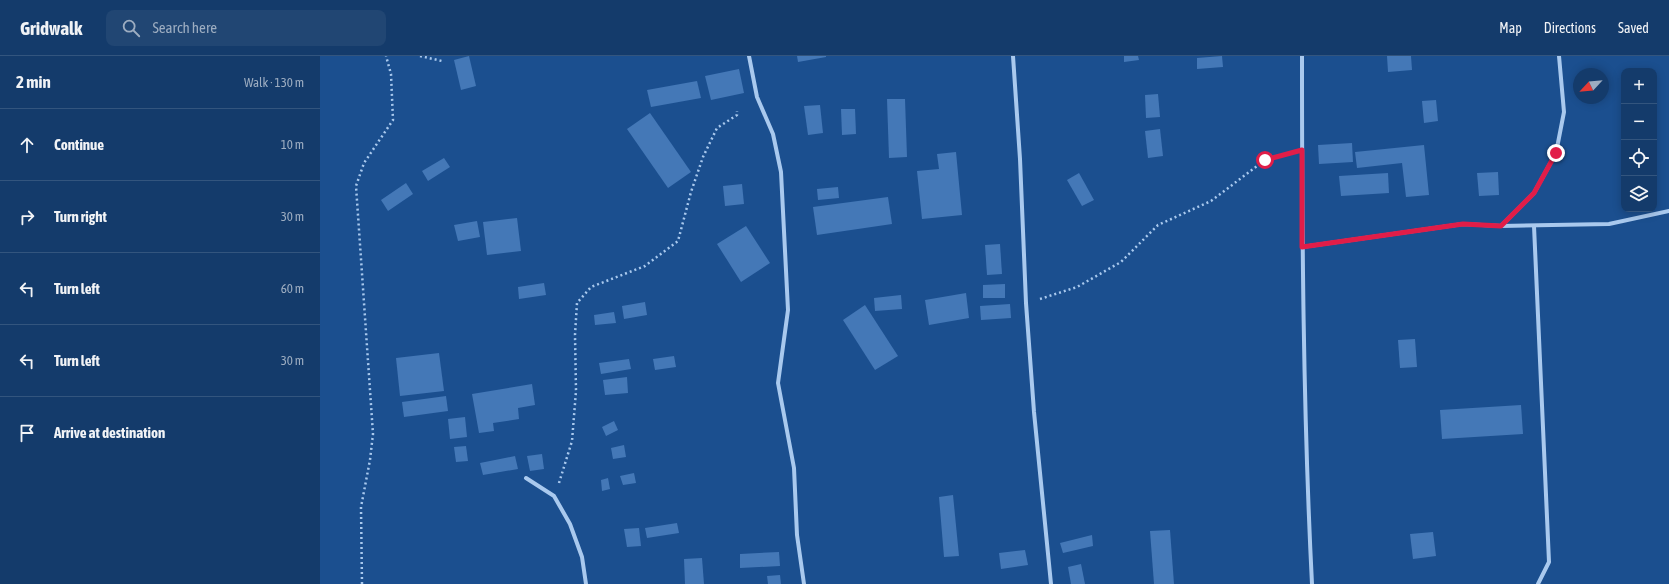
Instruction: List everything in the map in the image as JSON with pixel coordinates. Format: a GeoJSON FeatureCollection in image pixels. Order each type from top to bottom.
{"type":"FeatureCollection","features":[{"type":"Feature","properties":{"kind":"street"},"geometry":{"type":"LineString","coordinates":[[749,56],[757,97],[773,134],[781,172],[788,310],[778,383],[794,468],[797,535],[804,584]]}},
{"type":"Feature","properties":{"kind":"street"},"geometry":{"type":"LineString","coordinates":[[1013,56],[1020,160],[1026,303],[1034,412],[1051,584]]}},
{"type":"Feature","properties":{"kind":"street"},"geometry":{"type":"LineString","coordinates":[[1302,56],[1302,247],[1306,475],[1312,584]]}},
{"type":"Feature","properties":{"kind":"street"},"geometry":{"type":"LineString","coordinates":[[1501,226],[1534,193],[1556,153],[1564,112],[1558,56]]}},
{"type":"Feature","properties":{"kind":"street"},"geometry":{"type":"LineString","coordinates":[[1302,247],[1463,224],[1501,226],[1609,224],[1669,211]]}},
{"type":"Feature","properties":{"kind":"street"},"geometry":{"type":"LineString","coordinates":[[1534,226],[1549,562],[1538,584]]}},
{"type":"Feature","properties":{"kind":"street"},"geometry":{"type":"LineString","coordinates":[[526,478],[554,496],[570,524],[582,558],[586,584]]}},
{"type":"Feature","properties":{"kind":"path"},"geometry":{"type":"LineString","coordinates":[[362,584],[361,507],[370,460],[372,434],[356,186],[364,163],[393,120],[391,74],[386,56]]}},
{"type":"Feature","properties":{"kind":"path"},"geometry":{"type":"LineString","coordinates":[[420,56],[442,61]]}},
{"type":"Feature","properties":{"kind":"path"},"geometry":{"type":"LineString","coordinates":[[554,496],[572,440],[576,391],[575,335],[577,303],[591,287],[645,266],[678,241],[690,192],[703,157],[717,128],[737,115],[737,111]]}},
{"type":"Feature","properties":{"kind":"path"},"geometry":{"type":"LineString","coordinates":[[1026,303],[1077,287],[1121,262],[1158,226],[1211,201],[1265,160],[1302,150]]}},
{"type":"Feature","properties":{"kind":"building"},"geometry":{"type":"Polygon","coordinates":[[[469,56],[476,86],[461,90],[454,60],[469,56]]]}},
{"type":"Feature","properties":{"kind":"building"},"geometry":{"type":"Polygon","coordinates":[[[797,56],[826,56],[826,57],[798,62],[797,56]]]}},
{"type":"Feature","properties":{"kind":"building"},"geometry":{"type":"Polygon","coordinates":[[[1124,56],[1138,56],[1139,60],[1124,62],[1124,56]]]}},
{"type":"Feature","properties":{"kind":"building"},"geometry":{"type":"Polygon","coordinates":[[[1222,56],[1223,67],[1197,69],[1197,58],[1222,56]]]}},
{"type":"Feature","properties":{"kind":"building"},"geometry":{"type":"Polygon","coordinates":[[[1387,56],[1411,56],[1412,70],[1388,72],[1387,56]]]}},
{"type":"Feature","properties":{"kind":"building"},"geometry":{"type":"Polygon","coordinates":[[[739,69],[744,93],[711,100],[705,76],[739,69]]]}},
{"type":"Feature","properties":{"kind":"building"},"geometry":{"type":"Polygon","coordinates":[[[697,81],[701,98],[651,107],[647,90],[697,81]]]}},
{"type":"Feature","properties":{"kind":"building"},"geometry":{"type":"Polygon","coordinates":[[[1158,94],[1160,117],[1146,118],[1145,95],[1158,94]]]}},
{"type":"Feature","properties":{"kind":"building"},"geometry":{"type":"Polygon","coordinates":[[[887,99],[905,99],[907,157],[889,158],[887,99]]]}},
{"type":"Feature","properties":{"kind":"building"},"geometry":{"type":"Polygon","coordinates":[[[1436,100],[1438,121],[1424,123],[1422,101],[1436,100]]]}},
{"type":"Feature","properties":{"kind":"building"},"geometry":{"type":"Polygon","coordinates":[[[820,105],[823,133],[808,135],[804,106],[820,105]]]}},
{"type":"Feature","properties":{"kind":"building"},"geometry":{"type":"Polygon","coordinates":[[[841,109],[855,109],[856,134],[842,135],[841,109]]]}},
{"type":"Feature","properties":{"kind":"building"},"geometry":{"type":"Polygon","coordinates":[[[650,113],[691,172],[668,188],[627,129],[650,113]]]}},
{"type":"Feature","properties":{"kind":"building"},"geometry":{"type":"Polygon","coordinates":[[[1160,129],[1163,156],[1148,158],[1145,131],[1160,129]]]}},
{"type":"Feature","properties":{"kind":"building"},"geometry":{"type":"Polygon","coordinates":[[[1352,143],[1353,162],[1319,164],[1318,145],[1352,143]]]}},
{"type":"Feature","properties":{"kind":"building"},"geometry":{"type":"Polygon","coordinates":[[[1424,145],[1429,195],[1406,197],[1402,163],[1357,168],[1355,152],[1424,145]]]}},
{"type":"Feature","properties":{"kind":"building"},"geometry":{"type":"Polygon","coordinates":[[[956,152],[962,215],[922,219],[917,171],[939,169],[937,154],[956,152]]]}},
{"type":"Feature","properties":{"kind":"building"},"geometry":{"type":"Polygon","coordinates":[[[444,158],[450,167],[428,181],[422,171],[444,158]]]}},
{"type":"Feature","properties":{"kind":"building"},"geometry":{"type":"Polygon","coordinates":[[[1498,172],[1499,195],[1479,196],[1477,173],[1498,172]]]}},
{"type":"Feature","properties":{"kind":"building"},"geometry":{"type":"Polygon","coordinates":[[[1079,173],[1094,200],[1082,206],[1067,180],[1079,173]]]}},
{"type":"Feature","properties":{"kind":"building"},"geometry":{"type":"Polygon","coordinates":[[[1388,173],[1389,193],[1341,196],[1339,176],[1388,173]]]}},
{"type":"Feature","properties":{"kind":"building"},"geometry":{"type":"Polygon","coordinates":[[[406,183],[413,194],[388,211],[381,200],[406,183]]]}},
{"type":"Feature","properties":{"kind":"building"},"geometry":{"type":"Polygon","coordinates":[[[742,184],[744,204],[725,206],[723,186],[742,184]]]}},
{"type":"Feature","properties":{"kind":"building"},"geometry":{"type":"Polygon","coordinates":[[[838,187],[839,198],[818,200],[817,189],[838,187]]]}},
{"type":"Feature","properties":{"kind":"building"},"geometry":{"type":"Polygon","coordinates":[[[888,197],[892,224],[817,235],[813,207],[888,197]]]}},
{"type":"Feature","properties":{"kind":"building"},"geometry":{"type":"Polygon","coordinates":[[[517,218],[521,251],[487,255],[483,222],[517,218]]]}},
{"type":"Feature","properties":{"kind":"building"},"geometry":{"type":"Polygon","coordinates":[[[477,221],[480,237],[458,241],[454,225],[477,221]]]}},
{"type":"Feature","properties":{"kind":"building"},"geometry":{"type":"Polygon","coordinates":[[[746,226],[770,263],[741,282],[717,244],[746,226]]]}},
{"type":"Feature","properties":{"kind":"building"},"geometry":{"type":"Polygon","coordinates":[[[1000,244],[1002,274],[987,275],[985,245],[1000,244]]]}},
{"type":"Feature","properties":{"kind":"building"},"geometry":{"type":"Polygon","coordinates":[[[544,283],[546,295],[519,299],[518,287],[544,283]]]}},
{"type":"Feature","properties":{"kind":"building"},"geometry":{"type":"Polygon","coordinates":[[[1005,284],[1005,298],[983,298],[983,285],[1005,284]]]}},
{"type":"Feature","properties":{"kind":"building"},"geometry":{"type":"Polygon","coordinates":[[[966,293],[969,318],[929,325],[925,300],[966,293]]]}},
{"type":"Feature","properties":{"kind":"building"},"geometry":{"type":"Polygon","coordinates":[[[901,295],[902,309],[875,311],[874,298],[901,295]]]}},
{"type":"Feature","properties":{"kind":"building"},"geometry":{"type":"Polygon","coordinates":[[[645,302],[647,315],[624,319],[622,306],[645,302]]]}},
{"type":"Feature","properties":{"kind":"building"},"geometry":{"type":"Polygon","coordinates":[[[1010,304],[1011,318],[981,320],[980,306],[1010,304]]]}},
{"type":"Feature","properties":{"kind":"building"},"geometry":{"type":"Polygon","coordinates":[[[865,305],[898,356],[875,370],[843,320],[865,305]]]}},
{"type":"Feature","properties":{"kind":"building"},"geometry":{"type":"Polygon","coordinates":[[[614,312],[616,323],[595,325],[594,315],[614,312]]]}},
{"type":"Feature","properties":{"kind":"building"},"geometry":{"type":"Polygon","coordinates":[[[1415,339],[1417,367],[1400,368],[1398,340],[1415,339]]]}},
{"type":"Feature","properties":{"kind":"building"},"geometry":{"type":"Polygon","coordinates":[[[439,353],[444,391],[400,396],[396,358],[439,353]]]}},
{"type":"Feature","properties":{"kind":"building"},"geometry":{"type":"Polygon","coordinates":[[[674,356],[676,367],[655,370],[653,359],[674,356]]]}},
{"type":"Feature","properties":{"kind":"building"},"geometry":{"type":"Polygon","coordinates":[[[629,359],[631,369],[601,374],[599,363],[629,359]]]}},
{"type":"Feature","properties":{"kind":"building"},"geometry":{"type":"Polygon","coordinates":[[[627,377],[628,393],[605,395],[603,380],[627,377]]]}},
{"type":"Feature","properties":{"kind":"building"},"geometry":{"type":"Polygon","coordinates":[[[532,384],[535,405],[518,408],[519,419],[493,423],[494,431],[479,433],[472,394],[532,384]]]}},
{"type":"Feature","properties":{"kind":"building"},"geometry":{"type":"Polygon","coordinates":[[[446,396],[448,411],[404,417],[402,402],[446,396]]]}},
{"type":"Feature","properties":{"kind":"building"},"geometry":{"type":"Polygon","coordinates":[[[1521,405],[1523,434],[1442,439],[1440,410],[1521,405]]]}},
{"type":"Feature","properties":{"kind":"building"},"geometry":{"type":"Polygon","coordinates":[[[465,417],[467,437],[450,439],[448,419],[465,417]]]}},
{"type":"Feature","properties":{"kind":"building"},"geometry":{"type":"Polygon","coordinates":[[[614,421],[618,430],[606,436],[602,427],[614,421]]]}},
{"type":"Feature","properties":{"kind":"building"},"geometry":{"type":"Polygon","coordinates":[[[624,445],[626,457],[613,459],[611,448],[624,445]]]}},
{"type":"Feature","properties":{"kind":"building"},"geometry":{"type":"Polygon","coordinates":[[[466,446],[468,461],[456,462],[454,447],[466,446]]]}},
{"type":"Feature","properties":{"kind":"building"},"geometry":{"type":"Polygon","coordinates":[[[542,454],[544,469],[530,471],[527,456],[542,454]]]}},
{"type":"Feature","properties":{"kind":"building"},"geometry":{"type":"Polygon","coordinates":[[[515,456],[518,469],[483,475],[480,463],[515,456]]]}},
{"type":"Feature","properties":{"kind":"building"},"geometry":{"type":"Polygon","coordinates":[[[634,473],[636,483],[623,485],[620,476],[634,473]]]}},
{"type":"Feature","properties":{"kind":"building"},"geometry":{"type":"Polygon","coordinates":[[[608,478],[610,489],[602,491],[601,480],[608,478]]]}},
{"type":"Feature","properties":{"kind":"building"},"geometry":{"type":"Polygon","coordinates":[[[953,495],[959,556],[944,557],[939,497],[953,495]]]}},
{"type":"Feature","properties":{"kind":"building"},"geometry":{"type":"Polygon","coordinates":[[[677,523],[679,533],[647,538],[645,528],[677,523]]]}},
{"type":"Feature","properties":{"kind":"building"},"geometry":{"type":"Polygon","coordinates":[[[639,528],[641,546],[627,547],[624,529],[639,528]]]}},
{"type":"Feature","properties":{"kind":"building"},"geometry":{"type":"Polygon","coordinates":[[[1170,530],[1174,584],[1154,584],[1150,531],[1170,530]]]}},
{"type":"Feature","properties":{"kind":"building"},"geometry":{"type":"Polygon","coordinates":[[[1433,532],[1436,556],[1413,559],[1410,534],[1433,532]]]}},
{"type":"Feature","properties":{"kind":"building"},"geometry":{"type":"Polygon","coordinates":[[[1092,535],[1093,546],[1063,553],[1060,543],[1092,535]]]}},
{"type":"Feature","properties":{"kind":"building"},"geometry":{"type":"Polygon","coordinates":[[[1025,550],[1028,565],[1001,569],[999,553],[1025,550]]]}},
{"type":"Feature","properties":{"kind":"building"},"geometry":{"type":"Polygon","coordinates":[[[779,552],[780,566],[740,568],[740,554],[779,552]]]}},
{"type":"Feature","properties":{"kind":"building"},"geometry":{"type":"Polygon","coordinates":[[[702,558],[704,584],[685,584],[684,559],[702,558]]]}},
{"type":"Feature","properties":{"kind":"building"},"geometry":{"type":"Polygon","coordinates":[[[1081,564],[1085,584],[1071,584],[1068,567],[1081,564]]]}},
{"type":"Feature","properties":{"kind":"building"},"geometry":{"type":"Polygon","coordinates":[[[780,575],[781,584],[768,584],[767,576],[780,575]]]}},
{"type":"Feature","properties":{"kind":"route"},"geometry":{"type":"LineString","coordinates":[[1265,160],[1302,150],[1302,247],[1395,235],[1463,224],[1501,226],[1534,193],[1556,153]]}}]}
